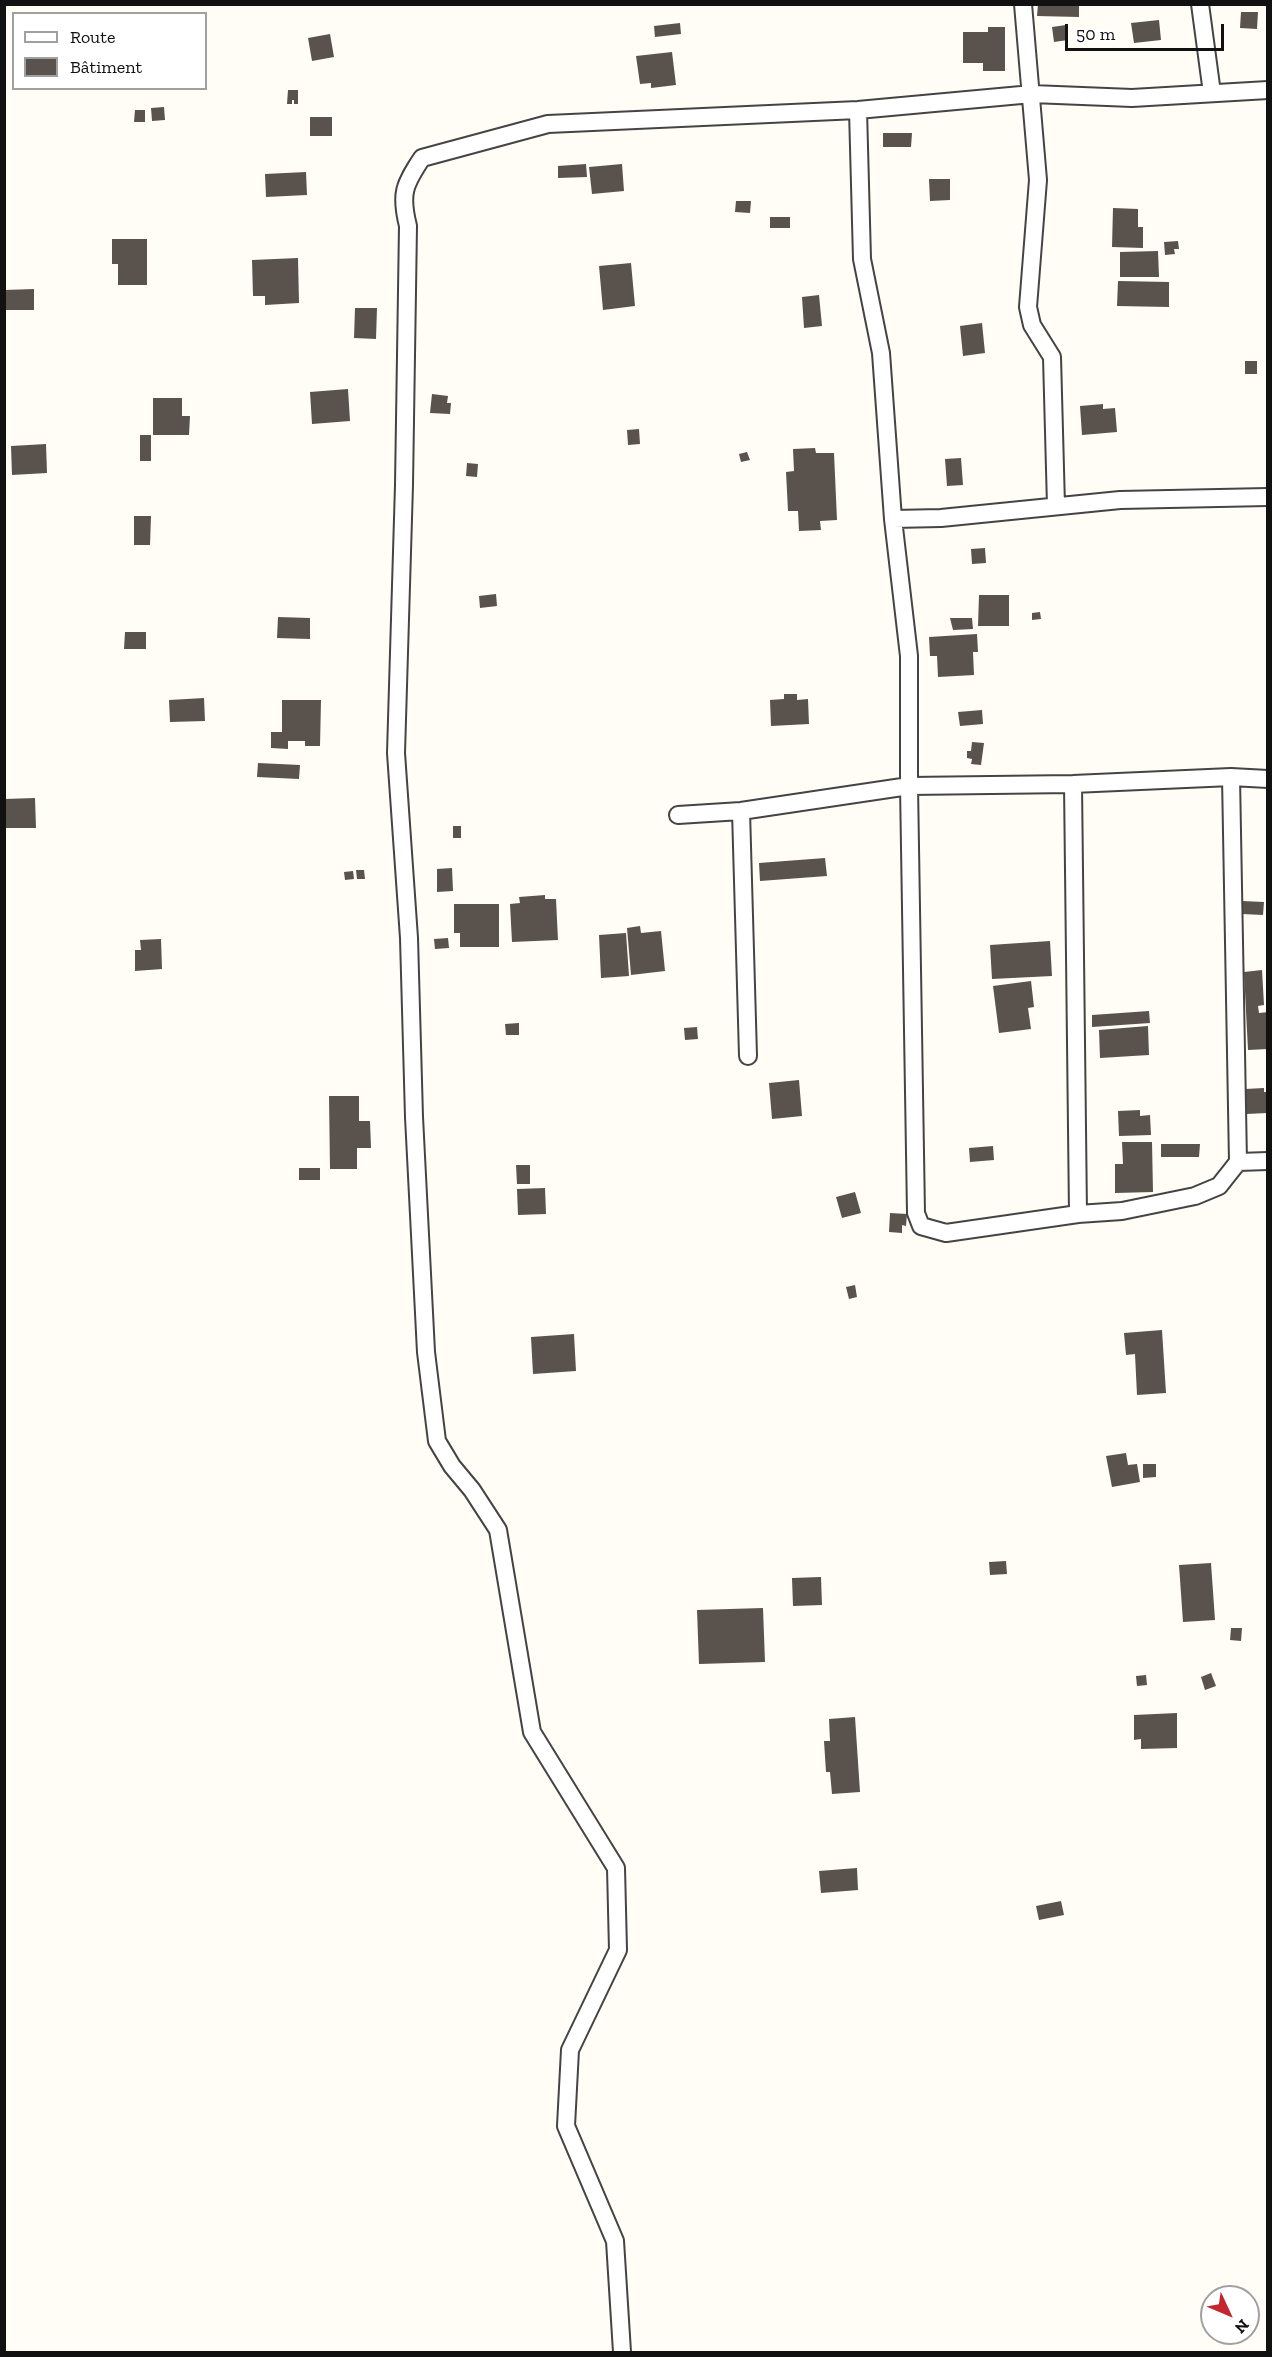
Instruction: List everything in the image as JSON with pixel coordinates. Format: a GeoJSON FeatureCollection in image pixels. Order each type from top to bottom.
{"type":"FeatureCollection","features":[{"type":"Feature","properties":{"kind":"street"},"geometry":{"type":"LineString","coordinates":[[1023,4],[1038,180],[1028,307],[1032,325],[1052,357],[1056,506]]}},
{"type":"Feature","properties":{"kind":"street"},"geometry":{"type":"LineString","coordinates":[[1200,4],[1212,93]]}},
{"type":"Feature","properties":{"kind":"street"},"geometry":{"type":"LineString","coordinates":[[622,2352],[615,2241],[566,2127],[570,2050],[618,1950],[616,1868],[532,1732],[498,1530],[472,1490],[452,1466],[437,1440],[426,1352],[414,1117],[409,938],[396,753],[405,484],[408,226],[403,207],[406,181],[422,158],[548,124],[858,110],[1032,94],[1131,98],[1268,90]]}},
{"type":"Feature","properties":{"kind":"street"},"geometry":{"type":"LineString","coordinates":[[858,110],[862,259],[881,353],[893,519],[909,656],[915,1213],[921,1226],[946,1233],[1078,1214],[1122,1211],[1195,1196],[1219,1186],[1238,1162],[1231,777]]}},
{"type":"Feature","properties":{"kind":"street"},"geometry":{"type":"LineString","coordinates":[[893,519],[942,518],[1120,500],[1268,497]]}},
{"type":"Feature","properties":{"kind":"street"},"geometry":{"type":"LineString","coordinates":[[678,815],[741,811],[909,786],[1073,784],[1231,777],[1268,779]]}},
{"type":"Feature","properties":{"kind":"street"},"geometry":{"type":"LineString","coordinates":[[1073,784],[1078,1214]]}},
{"type":"Feature","properties":{"kind":"street"},"geometry":{"type":"LineString","coordinates":[[741,811],[748,1056]]}},
{"type":"Feature","properties":{"kind":"street"},"geometry":{"type":"LineString","coordinates":[[1238,1162],[1268,1161]]}},
{"type":"Feature","properties":{"kind":"building"},"geometry":{"type":"Polygon","coordinates":[[[1038,4],[1079,4],[1079,17],[1037,16],[1038,4]]]}},
{"type":"Feature","properties":{"kind":"building"},"geometry":{"type":"Polygon","coordinates":[[[1241,12],[1258,12],[1257,29],[1240,28],[1241,12]]]}},
{"type":"Feature","properties":{"kind":"building"},"geometry":{"type":"Polygon","coordinates":[[[1159,20],[1161,40],[1134,43],[1131,23],[1159,20]]]}},
{"type":"Feature","properties":{"kind":"building"},"geometry":{"type":"Polygon","coordinates":[[[680,23],[681,34],[655,37],[654,26],[680,23]]]}},
{"type":"Feature","properties":{"kind":"building"},"geometry":{"type":"Polygon","coordinates":[[[1066,25],[1068,40],[1054,42],[1052,27],[1066,25]]]}},
{"type":"Feature","properties":{"kind":"building"},"geometry":{"type":"Polygon","coordinates":[[[988,27],[1005,27],[1005,71],[983,71],[983,63],[963,63],[963,32],[988,32],[988,27]]]}},
{"type":"Feature","properties":{"kind":"building"},"geometry":{"type":"Polygon","coordinates":[[[330,34],[334,57],[312,61],[308,38],[330,34]]]}},
{"type":"Feature","properties":{"kind":"building"},"geometry":{"type":"Polygon","coordinates":[[[672,52],[676,85],[651,88],[651,83],[640,84],[636,56],[672,52]]]}},
{"type":"Feature","properties":{"kind":"building"},"geometry":{"type":"Polygon","coordinates":[[[288,90],[298,90],[298,104],[294,104],[292,100],[292,104],[287,104],[288,90]]]}},
{"type":"Feature","properties":{"kind":"building"},"geometry":{"type":"Polygon","coordinates":[[[164,107],[165,120],[152,121],[151,108],[164,107]]]}},
{"type":"Feature","properties":{"kind":"building"},"geometry":{"type":"Polygon","coordinates":[[[135,110],[145,110],[145,122],[134,122],[135,110]]]}},
{"type":"Feature","properties":{"kind":"building"},"geometry":{"type":"Polygon","coordinates":[[[310,117],[332,117],[332,136],[310,136],[310,117]]]}},
{"type":"Feature","properties":{"kind":"building"},"geometry":{"type":"Polygon","coordinates":[[[883,133],[912,133],[911,147],[883,147],[883,133]]]}},
{"type":"Feature","properties":{"kind":"building"},"geometry":{"type":"Polygon","coordinates":[[[586,164],[587,177],[558,178],[558,166],[586,164]]]}},
{"type":"Feature","properties":{"kind":"building"},"geometry":{"type":"Polygon","coordinates":[[[622,164],[624,191],[592,194],[589,167],[622,164]]]}},
{"type":"Feature","properties":{"kind":"building"},"geometry":{"type":"Polygon","coordinates":[[[306,172],[307,195],[266,197],[265,174],[306,172]]]}},
{"type":"Feature","properties":{"kind":"building"},"geometry":{"type":"Polygon","coordinates":[[[929,179],[950,179],[950,200],[930,201],[929,179]]]}},
{"type":"Feature","properties":{"kind":"building"},"geometry":{"type":"Polygon","coordinates":[[[736,201],[751,201],[750,213],[735,212],[736,201]]]}},
{"type":"Feature","properties":{"kind":"building"},"geometry":{"type":"Polygon","coordinates":[[[1113,208],[1138,209],[1138,227],[1143,227],[1143,248],[1112,247],[1113,208]]]}},
{"type":"Feature","properties":{"kind":"building"},"geometry":{"type":"Polygon","coordinates":[[[770,217],[790,217],[790,228],[770,228],[770,217]]]}},
{"type":"Feature","properties":{"kind":"building"},"geometry":{"type":"Polygon","coordinates":[[[112,239],[147,239],[147,285],[118,285],[118,264],[112,264],[112,239]]]}},
{"type":"Feature","properties":{"kind":"building"},"geometry":{"type":"Polygon","coordinates":[[[1178,241],[1179,249],[1174,249],[1175,254],[1165,255],[1164,242],[1178,241]]]}},
{"type":"Feature","properties":{"kind":"building"},"geometry":{"type":"Polygon","coordinates":[[[1158,251],[1159,277],[1120,277],[1120,252],[1158,251]]]}},
{"type":"Feature","properties":{"kind":"building"},"geometry":{"type":"Polygon","coordinates":[[[298,258],[299,303],[265,305],[265,296],[253,296],[252,260],[298,258]]]}},
{"type":"Feature","properties":{"kind":"building"},"geometry":{"type":"Polygon","coordinates":[[[631,263],[635,306],[603,310],[599,266],[631,263]]]}},
{"type":"Feature","properties":{"kind":"building"},"geometry":{"type":"Polygon","coordinates":[[[1118,281],[1169,282],[1169,307],[1117,306],[1118,281]]]}},
{"type":"Feature","properties":{"kind":"building"},"geometry":{"type":"Polygon","coordinates":[[[34,289],[34,310],[4,310],[4,290],[34,289]]]}},
{"type":"Feature","properties":{"kind":"building"},"geometry":{"type":"Polygon","coordinates":[[[819,295],[822,326],[804,328],[802,297],[819,295]]]}},
{"type":"Feature","properties":{"kind":"building"},"geometry":{"type":"Polygon","coordinates":[[[355,308],[377,308],[376,339],[354,338],[355,308]]]}},
{"type":"Feature","properties":{"kind":"building"},"geometry":{"type":"Polygon","coordinates":[[[982,323],[985,353],[963,356],[960,326],[982,323]]]}},
{"type":"Feature","properties":{"kind":"building"},"geometry":{"type":"Polygon","coordinates":[[[1245,361],[1257,361],[1257,374],[1245,374],[1245,361]]]}},
{"type":"Feature","properties":{"kind":"building"},"geometry":{"type":"Polygon","coordinates":[[[348,389],[350,421],[312,424],[310,392],[348,389]]]}},
{"type":"Feature","properties":{"kind":"building"},"geometry":{"type":"Polygon","coordinates":[[[432,394],[448,396],[447,403],[451,403],[450,414],[430,413],[432,394]]]}},
{"type":"Feature","properties":{"kind":"building"},"geometry":{"type":"Polygon","coordinates":[[[153,398],[182,398],[182,416],[190,416],[189,435],[153,435],[153,398]]]}},
{"type":"Feature","properties":{"kind":"building"},"geometry":{"type":"Polygon","coordinates":[[[1103,404],[1103,409],[1115,408],[1117,432],[1082,435],[1080,406],[1103,404]]]}},
{"type":"Feature","properties":{"kind":"building"},"geometry":{"type":"Polygon","coordinates":[[[639,429],[640,444],[628,445],[627,430],[639,429]]]}},
{"type":"Feature","properties":{"kind":"building"},"geometry":{"type":"Polygon","coordinates":[[[140,435],[151,435],[151,461],[140,461],[140,435]]]}},
{"type":"Feature","properties":{"kind":"building"},"geometry":{"type":"Polygon","coordinates":[[[46,444],[47,473],[12,475],[11,446],[46,444]]]}},
{"type":"Feature","properties":{"kind":"building"},"geometry":{"type":"Polygon","coordinates":[[[815,448],[816,453],[834,453],[837,520],[820,521],[821,530],[799,531],[798,511],[788,511],[786,472],[794,471],[793,449],[815,448]]]}},
{"type":"Feature","properties":{"kind":"building"},"geometry":{"type":"Polygon","coordinates":[[[747,452],[750,460],[741,462],[739,454],[747,452]]]}},
{"type":"Feature","properties":{"kind":"building"},"geometry":{"type":"Polygon","coordinates":[[[961,458],[963,485],[947,486],[945,459],[961,458]]]}},
{"type":"Feature","properties":{"kind":"building"},"geometry":{"type":"Polygon","coordinates":[[[467,463],[478,464],[477,477],[466,476],[467,463]]]}},
{"type":"Feature","properties":{"kind":"building"},"geometry":{"type":"Polygon","coordinates":[[[134,516],[151,516],[150,545],[134,545],[134,516]]]}},
{"type":"Feature","properties":{"kind":"building"},"geometry":{"type":"Polygon","coordinates":[[[985,548],[986,563],[972,564],[971,549],[985,548]]]}},
{"type":"Feature","properties":{"kind":"building"},"geometry":{"type":"Polygon","coordinates":[[[496,594],[497,606],[480,608],[479,596],[496,594]]]}},
{"type":"Feature","properties":{"kind":"building"},"geometry":{"type":"Polygon","coordinates":[[[979,595],[1009,595],[1009,626],[978,626],[979,595]]]}},
{"type":"Feature","properties":{"kind":"building"},"geometry":{"type":"Polygon","coordinates":[[[1040,612],[1041,619],[1032,620],[1032,613],[1040,612]]]}},
{"type":"Feature","properties":{"kind":"building"},"geometry":{"type":"Polygon","coordinates":[[[278,617],[310,618],[310,639],[277,638],[278,617]]]}},
{"type":"Feature","properties":{"kind":"building"},"geometry":{"type":"Polygon","coordinates":[[[950,618],[972,618],[973,629],[953,630],[950,618]]]}},
{"type":"Feature","properties":{"kind":"building"},"geometry":{"type":"Polygon","coordinates":[[[125,632],[146,632],[146,649],[124,649],[125,632]]]}},
{"type":"Feature","properties":{"kind":"building"},"geometry":{"type":"Polygon","coordinates":[[[977,634],[978,652],[973,652],[974,675],[938,677],[937,656],[930,656],[929,637],[977,634]]]}},
{"type":"Feature","properties":{"kind":"building"},"geometry":{"type":"Polygon","coordinates":[[[784,694],[797,694],[797,700],[808,699],[809,724],[771,726],[770,700],[784,699],[784,694]]]}},
{"type":"Feature","properties":{"kind":"building"},"geometry":{"type":"Polygon","coordinates":[[[204,698],[205,721],[170,722],[169,700],[204,698]]]}},
{"type":"Feature","properties":{"kind":"building"},"geometry":{"type":"Polygon","coordinates":[[[282,700],[321,700],[320,746],[305,746],[305,741],[288,741],[288,749],[271,748],[271,732],[282,732],[282,700]]]}},
{"type":"Feature","properties":{"kind":"building"},"geometry":{"type":"Polygon","coordinates":[[[982,710],[983,724],[960,726],[958,712],[982,710]]]}},
{"type":"Feature","properties":{"kind":"building"},"geometry":{"type":"Polygon","coordinates":[[[972,742],[984,743],[981,765],[971,764],[972,759],[967,758],[967,751],[971,751],[972,742]]]}},
{"type":"Feature","properties":{"kind":"building"},"geometry":{"type":"Polygon","coordinates":[[[258,763],[300,765],[299,779],[257,777],[258,763]]]}},
{"type":"Feature","properties":{"kind":"building"},"geometry":{"type":"Polygon","coordinates":[[[35,798],[36,828],[4,828],[4,799],[35,798]]]}},
{"type":"Feature","properties":{"kind":"building"},"geometry":{"type":"Polygon","coordinates":[[[453,826],[461,826],[461,838],[453,838],[453,826]]]}},
{"type":"Feature","properties":{"kind":"building"},"geometry":{"type":"Polygon","coordinates":[[[825,858],[827,876],[760,881],[759,863],[825,858]]]}},
{"type":"Feature","properties":{"kind":"building"},"geometry":{"type":"Polygon","coordinates":[[[452,868],[453,891],[437,892],[437,869],[452,868]]]}},
{"type":"Feature","properties":{"kind":"building"},"geometry":{"type":"Polygon","coordinates":[[[356,870],[364,870],[365,879],[357,879],[356,870]]]}},
{"type":"Feature","properties":{"kind":"building"},"geometry":{"type":"Polygon","coordinates":[[[353,871],[354,879],[345,880],[344,872],[353,871]]]}},
{"type":"Feature","properties":{"kind":"building"},"geometry":{"type":"Polygon","coordinates":[[[545,895],[545,899],[556,899],[558,940],[512,942],[510,904],[520,903],[519,897],[545,895]]]}},
{"type":"Feature","properties":{"kind":"building"},"geometry":{"type":"Polygon","coordinates":[[[1242,901],[1264,902],[1263,915],[1242,914],[1242,901]]]}},
{"type":"Feature","properties":{"kind":"building"},"geometry":{"type":"Polygon","coordinates":[[[454,904],[499,904],[499,947],[460,947],[460,933],[454,933],[454,904]]]}},
{"type":"Feature","properties":{"kind":"building"},"geometry":{"type":"Polygon","coordinates":[[[640,926],[641,933],[661,931],[665,971],[631,975],[627,928],[640,926]]]}},
{"type":"Feature","properties":{"kind":"building"},"geometry":{"type":"Polygon","coordinates":[[[626,933],[629,976],[601,978],[599,935],[626,933]]]}},
{"type":"Feature","properties":{"kind":"building"},"geometry":{"type":"Polygon","coordinates":[[[448,938],[449,948],[435,949],[434,939],[448,938]]]}},
{"type":"Feature","properties":{"kind":"building"},"geometry":{"type":"Polygon","coordinates":[[[161,939],[162,969],[135,971],[135,950],[141,950],[140,940],[161,939]]]}},
{"type":"Feature","properties":{"kind":"building"},"geometry":{"type":"Polygon","coordinates":[[[1050,941],[1052,976],[992,979],[990,945],[1050,941]]]}},
{"type":"Feature","properties":{"kind":"building"},"geometry":{"type":"Polygon","coordinates":[[[1262,970],[1264,1005],[1258,1006],[1259,1013],[1268,1012],[1268,1049],[1248,1050],[1244,972],[1262,970]]]}},
{"type":"Feature","properties":{"kind":"building"},"geometry":{"type":"Polygon","coordinates":[[[1031,981],[1034,1007],[1028,1008],[1031,1029],[999,1033],[993,986],[1031,981]]]}},
{"type":"Feature","properties":{"kind":"building"},"geometry":{"type":"Polygon","coordinates":[[[1149,1011],[1150,1023],[1092,1027],[1092,1015],[1149,1011]]]}},
{"type":"Feature","properties":{"kind":"building"},"geometry":{"type":"Polygon","coordinates":[[[519,1023],[519,1035],[506,1035],[505,1024],[519,1023]]]}},
{"type":"Feature","properties":{"kind":"building"},"geometry":{"type":"Polygon","coordinates":[[[1148,1026],[1149,1055],[1100,1058],[1099,1030],[1148,1026]]]}},
{"type":"Feature","properties":{"kind":"building"},"geometry":{"type":"Polygon","coordinates":[[[697,1027],[698,1039],[685,1040],[684,1028],[697,1027]]]}},
{"type":"Feature","properties":{"kind":"building"},"geometry":{"type":"Polygon","coordinates":[[[799,1080],[802,1116],[772,1119],[769,1083],[799,1080]]]}},
{"type":"Feature","properties":{"kind":"building"},"geometry":{"type":"Polygon","coordinates":[[[1264,1088],[1264,1092],[1268,1092],[1268,1113],[1246,1114],[1245,1089],[1264,1088]]]}},
{"type":"Feature","properties":{"kind":"building"},"geometry":{"type":"Polygon","coordinates":[[[329,1096],[359,1096],[359,1121],[370,1121],[371,1148],[357,1148],[357,1169],[330,1169],[329,1096]]]}},
{"type":"Feature","properties":{"kind":"building"},"geometry":{"type":"Polygon","coordinates":[[[1140,1110],[1140,1116],[1150,1115],[1151,1135],[1119,1136],[1118,1111],[1140,1110]]]}},
{"type":"Feature","properties":{"kind":"building"},"geometry":{"type":"Polygon","coordinates":[[[1122,1142],[1152,1142],[1153,1192],[1115,1193],[1115,1164],[1123,1164],[1122,1142]]]}},
{"type":"Feature","properties":{"kind":"building"},"geometry":{"type":"Polygon","coordinates":[[[1161,1144],[1200,1144],[1199,1157],[1161,1157],[1161,1144]]]}},
{"type":"Feature","properties":{"kind":"building"},"geometry":{"type":"Polygon","coordinates":[[[993,1146],[994,1160],[970,1162],[969,1148],[993,1146]]]}},
{"type":"Feature","properties":{"kind":"building"},"geometry":{"type":"Polygon","coordinates":[[[516,1165],[530,1165],[530,1184],[517,1184],[516,1165]]]}},
{"type":"Feature","properties":{"kind":"building"},"geometry":{"type":"Polygon","coordinates":[[[299,1168],[320,1168],[320,1180],[299,1180],[299,1168]]]}},
{"type":"Feature","properties":{"kind":"building"},"geometry":{"type":"Polygon","coordinates":[[[545,1188],[546,1214],[518,1215],[517,1189],[545,1188]]]}},
{"type":"Feature","properties":{"kind":"building"},"geometry":{"type":"Polygon","coordinates":[[[855,1192],[861,1213],[842,1218],[836,1197],[855,1192]]]}},
{"type":"Feature","properties":{"kind":"building"},"geometry":{"type":"Polygon","coordinates":[[[890,1213],[907,1214],[906,1226],[902,1225],[902,1233],[889,1232],[890,1213]]]}},
{"type":"Feature","properties":{"kind":"building"},"geometry":{"type":"Polygon","coordinates":[[[855,1285],[857,1297],[849,1299],[846,1287],[855,1285]]]}},
{"type":"Feature","properties":{"kind":"building"},"geometry":{"type":"Polygon","coordinates":[[[1162,1330],[1166,1393],[1137,1395],[1135,1354],[1126,1355],[1124,1333],[1162,1330]]]}},
{"type":"Feature","properties":{"kind":"building"},"geometry":{"type":"Polygon","coordinates":[[[574,1334],[576,1371],[533,1374],[531,1337],[574,1334]]]}},
{"type":"Feature","properties":{"kind":"building"},"geometry":{"type":"Polygon","coordinates":[[[1126,1453],[1128,1465],[1137,1464],[1140,1482],[1112,1487],[1106,1456],[1126,1453]]]}},
{"type":"Feature","properties":{"kind":"building"},"geometry":{"type":"Polygon","coordinates":[[[1143,1464],[1156,1464],[1156,1477],[1143,1478],[1143,1464]]]}},
{"type":"Feature","properties":{"kind":"building"},"geometry":{"type":"Polygon","coordinates":[[[1006,1561],[1007,1574],[990,1575],[989,1562],[1006,1561]]]}},
{"type":"Feature","properties":{"kind":"building"},"geometry":{"type":"Polygon","coordinates":[[[1211,1563],[1215,1620],[1183,1622],[1179,1565],[1211,1563]]]}},
{"type":"Feature","properties":{"kind":"building"},"geometry":{"type":"Polygon","coordinates":[[[821,1577],[822,1605],[793,1606],[792,1578],[821,1577]]]}},
{"type":"Feature","properties":{"kind":"building"},"geometry":{"type":"Polygon","coordinates":[[[763,1608],[765,1662],[699,1664],[697,1610],[763,1608]]]}},
{"type":"Feature","properties":{"kind":"building"},"geometry":{"type":"Polygon","coordinates":[[[1231,1628],[1242,1628],[1241,1641],[1230,1640],[1231,1628]]]}},
{"type":"Feature","properties":{"kind":"building"},"geometry":{"type":"Polygon","coordinates":[[[1211,1673],[1216,1686],[1205,1690],[1201,1677],[1211,1673]]]}},
{"type":"Feature","properties":{"kind":"building"},"geometry":{"type":"Polygon","coordinates":[[[1146,1675],[1147,1685],[1137,1686],[1136,1676],[1146,1675]]]}},
{"type":"Feature","properties":{"kind":"building"},"geometry":{"type":"Polygon","coordinates":[[[1177,1713],[1177,1748],[1141,1749],[1141,1739],[1134,1740],[1134,1715],[1177,1713]]]}},
{"type":"Feature","properties":{"kind":"building"},"geometry":{"type":"Polygon","coordinates":[[[855,1717],[860,1792],[832,1794],[830,1772],[826,1772],[824,1741],[830,1741],[829,1719],[855,1717]]]}},
{"type":"Feature","properties":{"kind":"building"},"geometry":{"type":"Polygon","coordinates":[[[857,1868],[858,1890],[821,1893],[819,1871],[857,1868]]]}},
{"type":"Feature","properties":{"kind":"building"},"geometry":{"type":"Polygon","coordinates":[[[1061,1901],[1064,1915],[1039,1920],[1036,1906],[1061,1901]]]}}]}
